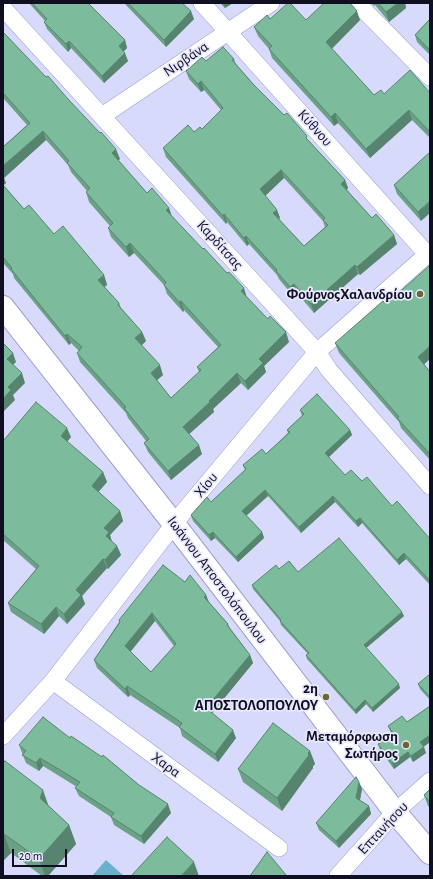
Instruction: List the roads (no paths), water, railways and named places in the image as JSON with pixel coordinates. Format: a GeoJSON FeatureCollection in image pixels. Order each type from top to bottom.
{"type":"FeatureCollection","features":[{"type":"Feature","properties":{"kind":"street","name":"Κύθνου"},"geometry":{"type":"LineString","coordinates":[[202,3],[429,253]]}},
{"type":"Feature","properties":{"kind":"street","name":"Νιρβάνα"},"geometry":{"type":"LineString","coordinates":[[102,116],[271,3]]}},
{"type":"Feature","properties":{"kind":"street"},"geometry":{"type":"LineString","coordinates":[[357,3],[430,77]]}},
{"type":"Feature","properties":{"kind":"street","name":"Καρδίτσας"},"geometry":{"type":"LineString","coordinates":[[3,8],[317,352],[329,370],[430,486]]}},
{"type":"Feature","properties":{"kind":"street","name":"Χίου"},"geometry":{"type":"LineString","coordinates":[[3,736],[53,682],[174,524],[317,352],[429,253]]}},
{"type":"Feature","properties":{"kind":"street","name":"Ιωάννου Αποστολόπουλου"},"geometry":{"type":"LineString","coordinates":[[3,307],[174,524],[395,812],[430,853]]}},
{"type":"Feature","properties":{"kind":"street","name":"Χαρα"},"geometry":{"type":"LineString","coordinates":[[53,682],[279,848]]}},
{"type":"Feature","properties":{"kind":"street","name":"Επτανήσου"},"geometry":{"type":"LineString","coordinates":[[338,876],[395,812],[430,781]]}},
{"type":"Feature","properties":{"kind":"water"},"geometry":{"type":"Polygon","coordinates":[[[106,860],[124,876],[92,876],[106,860]]]}},
{"type":"Feature","properties":{"kind":"place","name":"ΦούρνοςΧαλανδρίου"},"geometry":{"type":"Point","coordinates":[420,294]}},
{"type":"Feature","properties":{"kind":"place","name":"2η ΑΠΟΣΤΟΛΟΠΟΥΛΟΥ"},"geometry":{"type":"Point","coordinates":[326,697]}},
{"type":"Feature","properties":{"kind":"place","name":"Μεταμόρφωση Σωτήρος"},"geometry":{"type":"Point","coordinates":[406,745]}}]}
